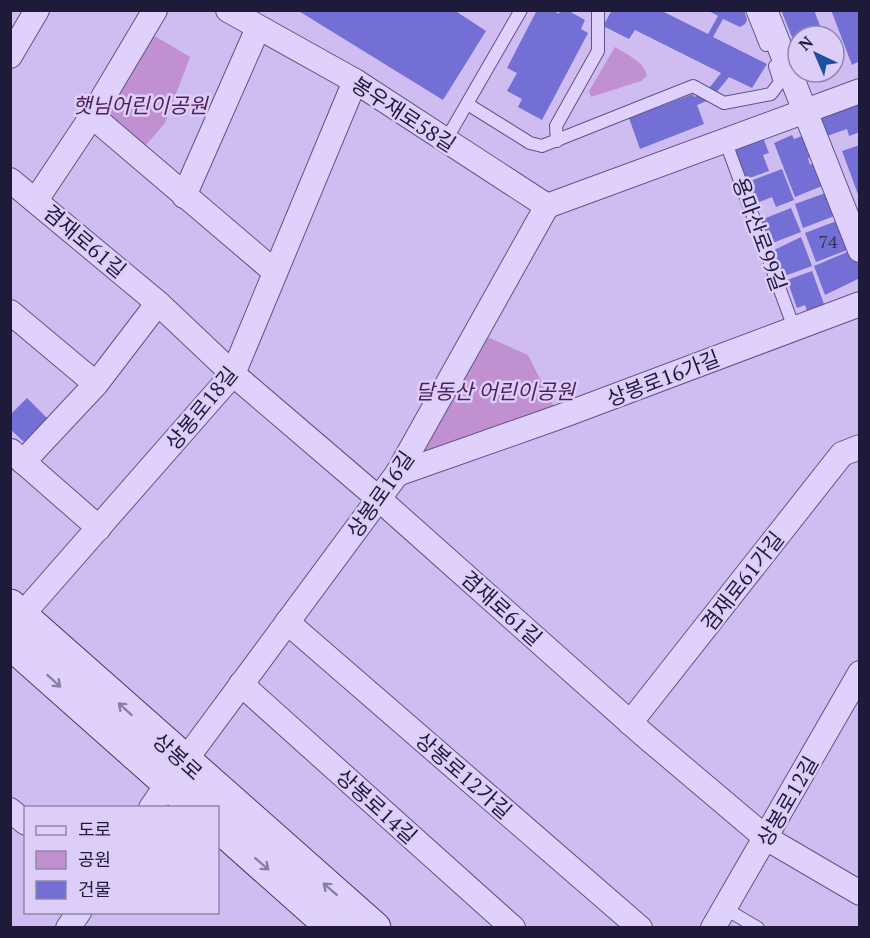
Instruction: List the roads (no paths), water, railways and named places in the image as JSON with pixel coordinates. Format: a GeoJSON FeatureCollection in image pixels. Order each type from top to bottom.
{"type":"FeatureCollection","features":[{"type":"Feature","properties":{"kind":"main road","name":"상봉로"},"geometry":{"type":"LineString","coordinates":[[14,621],[168,784],[196,806]]}},
{"type":"Feature","properties":{"kind":"main road","name":"상봉로"},"geometry":{"type":"LineString","coordinates":[[168,784],[200,806]]}},
{"type":"Feature","properties":{"kind":"main road","name":"상봉로"},"geometry":{"type":"LineString","coordinates":[[219,819],[374,927]]}},
{"type":"Feature","properties":{"kind":"main road"},"geometry":{"type":"LineString","coordinates":[[219,826],[334,927]]}},
{"type":"Feature","properties":{"kind":"street"},"geometry":{"type":"LineString","coordinates":[[10,56],[37,10]]}},
{"type":"Feature","properties":{"kind":"street"},"geometry":{"type":"LineString","coordinates":[[36,200],[92,116],[155,10]]}},
{"type":"Feature","properties":{"kind":"street","name":"봉우재로58길"},"geometry":{"type":"LineString","coordinates":[[228,10],[355,81],[547,206]]}},
{"type":"Feature","properties":{"kind":"street"},"geometry":{"type":"LineString","coordinates":[[765,10],[805,110],[853,213],[860,250]]}},
{"type":"Feature","properties":{"kind":"street"},"geometry":{"type":"LineString","coordinates":[[184,196],[258,28]]}},
{"type":"Feature","properties":{"kind":"street","name":"상봉로18길"},"geometry":{"type":"LineString","coordinates":[[14,621],[99,528],[233,374],[355,81]]}},
{"type":"Feature","properties":{"kind":"street"},"geometry":{"type":"LineString","coordinates":[[547,206],[860,91]]}},
{"type":"Feature","properties":{"kind":"street"},"geometry":{"type":"LineString","coordinates":[[92,116],[276,272]]}},
{"type":"Feature","properties":{"kind":"street","name":"겸재로61길"},"geometry":{"type":"LineString","coordinates":[[10,180],[158,303],[233,374],[379,499],[630,723],[766,838],[860,893]]}},
{"type":"Feature","properties":{"kind":"street","name":"상봉로16길"},"geometry":{"type":"LineString","coordinates":[[168,784],[397,474],[547,206]]}},
{"type":"Feature","properties":{"kind":"street"},"geometry":{"type":"LineString","coordinates":[[99,528],[17,456],[96,384],[158,303]]}},
{"type":"Feature","properties":{"kind":"street","name":"상봉로16가길"},"geometry":{"type":"LineString","coordinates":[[397,474],[559,417],[860,304]]}},
{"type":"Feature","properties":{"kind":"street"},"geometry":{"type":"LineString","coordinates":[[10,312],[96,384]]}},
{"type":"Feature","properties":{"kind":"street","name":"겸재로61가길"},"geometry":{"type":"LineString","coordinates":[[630,723],[842,454],[860,447]]}},
{"type":"Feature","properties":{"kind":"street","name":"상봉로12가길"},"geometry":{"type":"LineString","coordinates":[[287,622],[640,927]]}},
{"type":"Feature","properties":{"kind":"street","name":"상봉로12길"},"geometry":{"type":"LineString","coordinates":[[719,918],[860,673]]}},
{"type":"Feature","properties":{"kind":"street","name":"상봉로14길"},"geometry":{"type":"LineString","coordinates":[[241,684],[513,927]]}},
{"type":"Feature","properties":{"kind":"street"},"geometry":{"type":"LineString","coordinates":[[10,810],[24,821]]}},
{"type":"Feature","properties":{"kind":"street"},"geometry":{"type":"LineString","coordinates":[[68,927],[78,914]]}},
{"type":"Feature","properties":{"kind":"lane"},"geometry":{"type":"LineString","coordinates":[[446,140],[469,105],[521,10]]}},
{"type":"Feature","properties":{"kind":"lane"},"geometry":{"type":"LineString","coordinates":[[557,141],[556,126],[598,51],[598,10]]}},
{"type":"Feature","properties":{"kind":"lane"},"geometry":{"type":"LineString","coordinates":[[469,105],[530,143],[542,146],[693,86],[724,103],[771,94],[780,82],[752,10]]}},
{"type":"Feature","properties":{"kind":"lane","name":"용마산로99길"},"geometry":{"type":"LineString","coordinates":[[725,140],[794,328]]}},
{"type":"Feature","properties":{"kind":"lane"},"geometry":{"type":"LineString","coordinates":[[719,918],[758,927]]}},
{"type":"Feature","properties":{"kind":"park label","name":"햇님어린이공원"},"geometry":{"type":"Point","coordinates":[140,105]}},
{"type":"Feature","properties":{"kind":"park label","name":"달동산 어린이공원"},"geometry":{"type":"Point","coordinates":[495,391]}}]}
